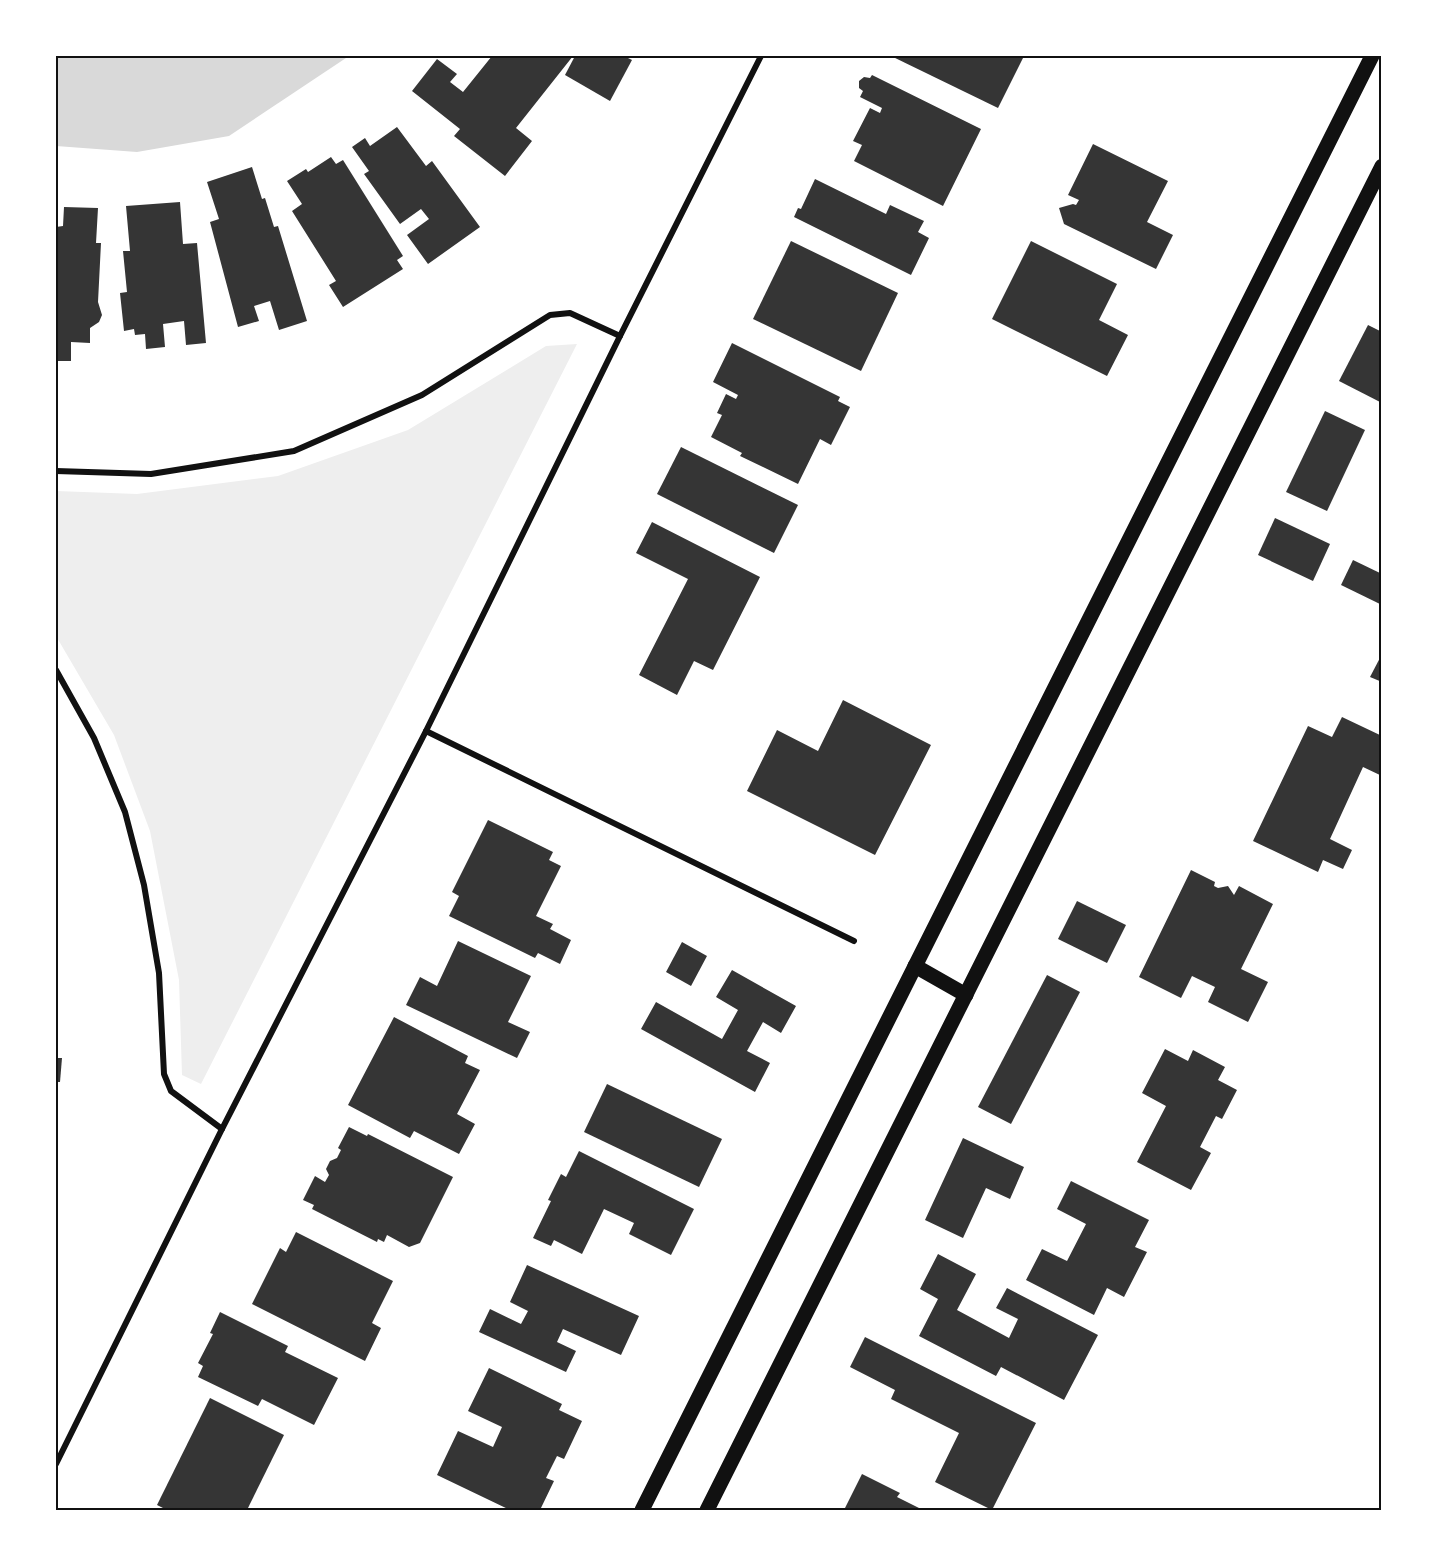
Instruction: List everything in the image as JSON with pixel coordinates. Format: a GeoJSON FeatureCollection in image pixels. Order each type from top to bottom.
{"type":"FeatureCollection","features":[{"type":"Feature","properties":{"kind":"main road"},"geometry":{"type":"LineString","coordinates":[[642,1510],[1372,56]]}},
{"type":"Feature","properties":{"kind":"main road"},"geometry":{"type":"LineString","coordinates":[[707,1510],[1382,166]]}},
{"type":"Feature","properties":{"kind":"main road"},"geometry":{"type":"LineString","coordinates":[[915,966],[966,996]]}},
{"type":"Feature","properties":{"kind":"street"},"geometry":{"type":"LineString","coordinates":[[56,1464],[222,1129],[426,731],[620,336],[761,56]]}},
{"type":"Feature","properties":{"kind":"street"},"geometry":{"type":"LineString","coordinates":[[56,471],[151,474],[294,451],[422,395],[550,315],[570,313],[620,336]]}},
{"type":"Feature","properties":{"kind":"street"},"geometry":{"type":"LineString","coordinates":[[56,670],[94,738],[125,812],[144,885],[159,973],[164,1074],[171,1091],[222,1129]]}},
{"type":"Feature","properties":{"kind":"street"},"geometry":{"type":"LineString","coordinates":[[426,731],[854,941]]}},
{"type":"Feature","properties":{"kind":"shaded area"},"geometry":{"type":"Polygon","coordinates":[[[56,56],[349,56],[229,136],[137,152],[56,146],[56,56]]]}},
{"type":"Feature","properties":{"kind":"shaded area"},"geometry":{"type":"Polygon","coordinates":[[[577,344],[201,1084],[182,1075],[179,980],[150,831],[114,735],[56,636],[56,491],[137,494],[278,476],[408,430],[546,346],[577,344]]]}},
{"type":"Feature","properties":{"kind":"building"},"geometry":{"type":"Polygon","coordinates":[[[492,56],[573,56],[516,128],[532,141],[505,176],[454,136],[460,129],[412,91],[437,59],[457,74],[450,82],[463,92],[492,56]]]}},
{"type":"Feature","properties":{"kind":"building"},"geometry":{"type":"Polygon","coordinates":[[[575,56],[624,56],[632,60],[610,101],[565,75],[575,56]]]}},
{"type":"Feature","properties":{"kind":"building"},"geometry":{"type":"Polygon","coordinates":[[[891,56],[1024,56],[998,108],[891,56]]]}},
{"type":"Feature","properties":{"kind":"building"},"geometry":{"type":"Polygon","coordinates":[[[872,75],[981,129],[943,206],[854,161],[862,145],[853,141],[870,108],[880,113],[882,108],[860,97],[863,91],[859,88],[859,81],[864,77],[870,78],[872,75]]]}},
{"type":"Feature","properties":{"kind":"building"},"geometry":{"type":"Polygon","coordinates":[[[397,127],[426,166],[432,161],[480,227],[428,264],[407,235],[429,219],[421,209],[400,224],[364,174],[369,171],[352,147],[365,138],[370,146],[397,127]]]}},
{"type":"Feature","properties":{"kind":"building"},"geometry":{"type":"Polygon","coordinates":[[[1093,144],[1168,181],[1147,222],[1173,235],[1156,269],[1064,224],[1059,208],[1076,205],[1079,200],[1068,195],[1093,144]]]}},
{"type":"Feature","properties":{"kind":"building"},"geometry":{"type":"Polygon","coordinates":[[[331,157],[336,164],[343,160],[403,256],[397,260],[403,269],[343,307],[329,285],[336,281],[292,211],[302,204],[287,181],[306,169],[308,172],[331,157]]]}},
{"type":"Feature","properties":{"kind":"building"},"geometry":{"type":"Polygon","coordinates":[[[252,167],[274,227],[278,226],[307,321],[279,330],[270,301],[254,306],[259,321],[238,327],[210,222],[219,219],[207,182],[252,167]]]}},
{"type":"Feature","properties":{"kind":"building"},"geometry":{"type":"Polygon","coordinates":[[[815,179],[886,214],[890,205],[924,221],[918,232],[929,238],[911,275],[794,217],[798,208],[801,209],[815,179]]]}},
{"type":"Feature","properties":{"kind":"building"},"geometry":{"type":"Polygon","coordinates":[[[180,202],[183,244],[197,243],[206,343],[186,345],[184,321],[163,324],[165,347],[146,349],[145,334],[135,335],[134,329],[124,331],[120,293],[127,292],[123,251],[130,251],[126,206],[180,202]]]}},
{"type":"Feature","properties":{"kind":"building"},"geometry":{"type":"Polygon","coordinates":[[[64,207],[98,208],[96,243],[101,243],[98,302],[102,315],[99,322],[90,328],[90,343],[71,342],[71,361],[56,361],[56,227],[63,226],[64,207]]]}},
{"type":"Feature","properties":{"kind":"building"},"geometry":{"type":"Polygon","coordinates":[[[791,241],[898,293],[861,371],[753,319],[791,241]]]}},
{"type":"Feature","properties":{"kind":"building"},"geometry":{"type":"Polygon","coordinates":[[[1031,241],[1117,284],[1099,320],[1128,335],[1107,376],[992,319],[1031,241]]]}},
{"type":"Feature","properties":{"kind":"building"},"geometry":{"type":"Polygon","coordinates":[[[1368,325],[1382,332],[1382,403],[1339,381],[1368,325]]]}},
{"type":"Feature","properties":{"kind":"building"},"geometry":{"type":"Polygon","coordinates":[[[732,343],[840,397],[838,401],[850,407],[831,445],[820,439],[798,484],[740,456],[742,453],[711,437],[722,415],[717,413],[726,394],[736,399],[738,395],[713,382],[732,343]]]}},
{"type":"Feature","properties":{"kind":"building"},"geometry":{"type":"Polygon","coordinates":[[[1325,411],[1365,430],[1327,511],[1286,492],[1325,411]]]}},
{"type":"Feature","properties":{"kind":"building"},"geometry":{"type":"Polygon","coordinates":[[[681,447],[798,505],[774,553],[657,494],[681,447]]]}},
{"type":"Feature","properties":{"kind":"building"},"geometry":{"type":"Polygon","coordinates":[[[1275,518],[1330,544],[1313,581],[1258,555],[1275,518]]]}},
{"type":"Feature","properties":{"kind":"building"},"geometry":{"type":"Polygon","coordinates":[[[652,522],[760,577],[713,670],[694,661],[677,695],[639,675],[688,579],[636,553],[652,522]]]}},
{"type":"Feature","properties":{"kind":"building"},"geometry":{"type":"Polygon","coordinates":[[[1353,560],[1382,574],[1382,605],[1341,585],[1353,560]]]}},
{"type":"Feature","properties":{"kind":"building"},"geometry":{"type":"Polygon","coordinates":[[[1382,654],[1382,682],[1370,677],[1382,654]]]}},
{"type":"Feature","properties":{"kind":"building"},"geometry":{"type":"Polygon","coordinates":[[[843,700],[931,745],[875,855],[747,791],[777,730],[818,751],[843,700]]]}},
{"type":"Feature","properties":{"kind":"building"},"geometry":{"type":"Polygon","coordinates":[[[1342,717],[1382,736],[1382,776],[1363,767],[1330,839],[1352,850],[1343,869],[1323,860],[1318,872],[1253,841],[1308,726],[1332,737],[1342,717]]]}},
{"type":"Feature","properties":{"kind":"building"},"geometry":{"type":"Polygon","coordinates":[[[488,820],[553,852],[549,860],[561,866],[536,916],[553,924],[550,929],[571,940],[560,964],[538,953],[535,958],[449,916],[459,896],[452,892],[488,820]]]}},
{"type":"Feature","properties":{"kind":"building"},"geometry":{"type":"Polygon","coordinates":[[[1191,870],[1215,882],[1214,886],[1218,888],[1228,886],[1234,895],[1239,886],[1273,904],[1241,969],[1268,982],[1248,1022],[1208,1002],[1215,987],[1192,976],[1181,998],[1139,977],[1191,870]]]}},
{"type":"Feature","properties":{"kind":"building"},"geometry":{"type":"Polygon","coordinates":[[[1077,901],[1126,925],[1107,963],[1058,939],[1077,901]]]}},
{"type":"Feature","properties":{"kind":"building"},"geometry":{"type":"Polygon","coordinates":[[[458,941],[531,976],[508,1022],[530,1032],[517,1058],[406,1005],[420,977],[437,986],[458,941]]]}},
{"type":"Feature","properties":{"kind":"building"},"geometry":{"type":"Polygon","coordinates":[[[682,942],[707,956],[691,986],[666,972],[682,942]]]}},
{"type":"Feature","properties":{"kind":"building"},"geometry":{"type":"Polygon","coordinates":[[[732,970],[796,1006],[781,1033],[763,1022],[747,1051],[770,1063],[755,1092],[641,1029],[656,1002],[722,1039],[738,1010],[716,997],[732,970]]]}},
{"type":"Feature","properties":{"kind":"building"},"geometry":{"type":"Polygon","coordinates":[[[1047,975],[1080,992],[1011,1124],[978,1107],[1047,975]]]}},
{"type":"Feature","properties":{"kind":"building"},"geometry":{"type":"Polygon","coordinates":[[[394,1017],[468,1056],[465,1063],[480,1070],[457,1114],[475,1124],[459,1154],[414,1131],[410,1138],[348,1105],[394,1017]]]}},
{"type":"Feature","properties":{"kind":"building"},"geometry":{"type":"Polygon","coordinates":[[[1165,1049],[1188,1061],[1193,1050],[1225,1067],[1218,1080],[1237,1090],[1222,1119],[1216,1116],[1200,1147],[1211,1153],[1191,1190],[1137,1162],[1166,1106],[1142,1093],[1165,1049]]]}},
{"type":"Feature","properties":{"kind":"building"},"geometry":{"type":"Polygon","coordinates":[[[56,1058],[62,1058],[60,1082],[56,1082],[56,1058]]]}},
{"type":"Feature","properties":{"kind":"building"},"geometry":{"type":"Polygon","coordinates":[[[607,1084],[722,1139],[699,1187],[584,1132],[607,1084]]]}},
{"type":"Feature","properties":{"kind":"building"},"geometry":{"type":"Polygon","coordinates":[[[349,1127],[367,1136],[368,1134],[453,1177],[420,1243],[409,1247],[387,1235],[384,1242],[378,1239],[377,1242],[312,1209],[314,1205],[303,1200],[315,1176],[325,1182],[329,1175],[326,1169],[330,1161],[337,1158],[341,1150],[338,1148],[349,1127]]]}},
{"type":"Feature","properties":{"kind":"building"},"geometry":{"type":"Polygon","coordinates":[[[963,1138],[1024,1167],[1010,1199],[986,1188],[963,1238],[925,1220],[963,1138]]]}},
{"type":"Feature","properties":{"kind":"building"},"geometry":{"type":"Polygon","coordinates":[[[579,1151],[694,1209],[671,1255],[629,1234],[634,1223],[604,1209],[582,1254],[554,1240],[551,1246],[533,1238],[561,1174],[566,1177],[579,1151]]]}},
{"type":"Feature","properties":{"kind":"building"},"geometry":{"type":"Polygon","coordinates":[[[1071,1181],[1149,1220],[1135,1247],[1147,1252],[1124,1297],[1107,1288],[1094,1315],[1026,1280],[1042,1249],[1067,1261],[1086,1224],[1057,1209],[1071,1181]]]}},
{"type":"Feature","properties":{"kind":"building"},"geometry":{"type":"Polygon","coordinates":[[[296,1232],[393,1281],[372,1323],[381,1328],[365,1361],[252,1304],[280,1248],[286,1252],[296,1232]]]}},
{"type":"Feature","properties":{"kind":"building"},"geometry":{"type":"Polygon","coordinates":[[[938,1254],[976,1274],[957,1310],[1009,1338],[1018,1319],[996,1308],[1007,1288],[1098,1335],[1064,1400],[1001,1367],[996,1376],[919,1336],[938,1299],[920,1289],[938,1254]]]}},
{"type":"Feature","properties":{"kind":"building"},"geometry":{"type":"Polygon","coordinates":[[[527,1265],[639,1316],[621,1355],[563,1329],[557,1342],[576,1351],[566,1372],[479,1332],[490,1309],[521,1324],[528,1311],[510,1302],[527,1265]]]}},
{"type":"Feature","properties":{"kind":"building"},"geometry":{"type":"Polygon","coordinates":[[[220,1312],[288,1346],[285,1352],[338,1378],[314,1425],[262,1399],[258,1406],[198,1377],[203,1366],[198,1363],[213,1334],[210,1333],[220,1312]]]}},
{"type":"Feature","properties":{"kind":"building"},"geometry":{"type":"Polygon","coordinates":[[[865,1337],[1036,1423],[992,1510],[935,1482],[959,1433],[891,1399],[895,1390],[850,1367],[865,1337]]]}},
{"type":"Feature","properties":{"kind":"building"},"geometry":{"type":"Polygon","coordinates":[[[489,1368],[562,1404],[559,1410],[582,1421],[564,1459],[557,1456],[546,1478],[554,1481],[540,1510],[510,1510],[437,1475],[458,1431],[493,1447],[502,1427],[468,1411],[489,1368]]]}},
{"type":"Feature","properties":{"kind":"building"},"geometry":{"type":"Polygon","coordinates":[[[210,1398],[284,1435],[247,1510],[167,1510],[157,1505],[210,1398]]]}},
{"type":"Feature","properties":{"kind":"building"},"geometry":{"type":"Polygon","coordinates":[[[862,1474],[900,1493],[897,1497],[923,1510],[844,1510],[862,1474]]]}}]}
